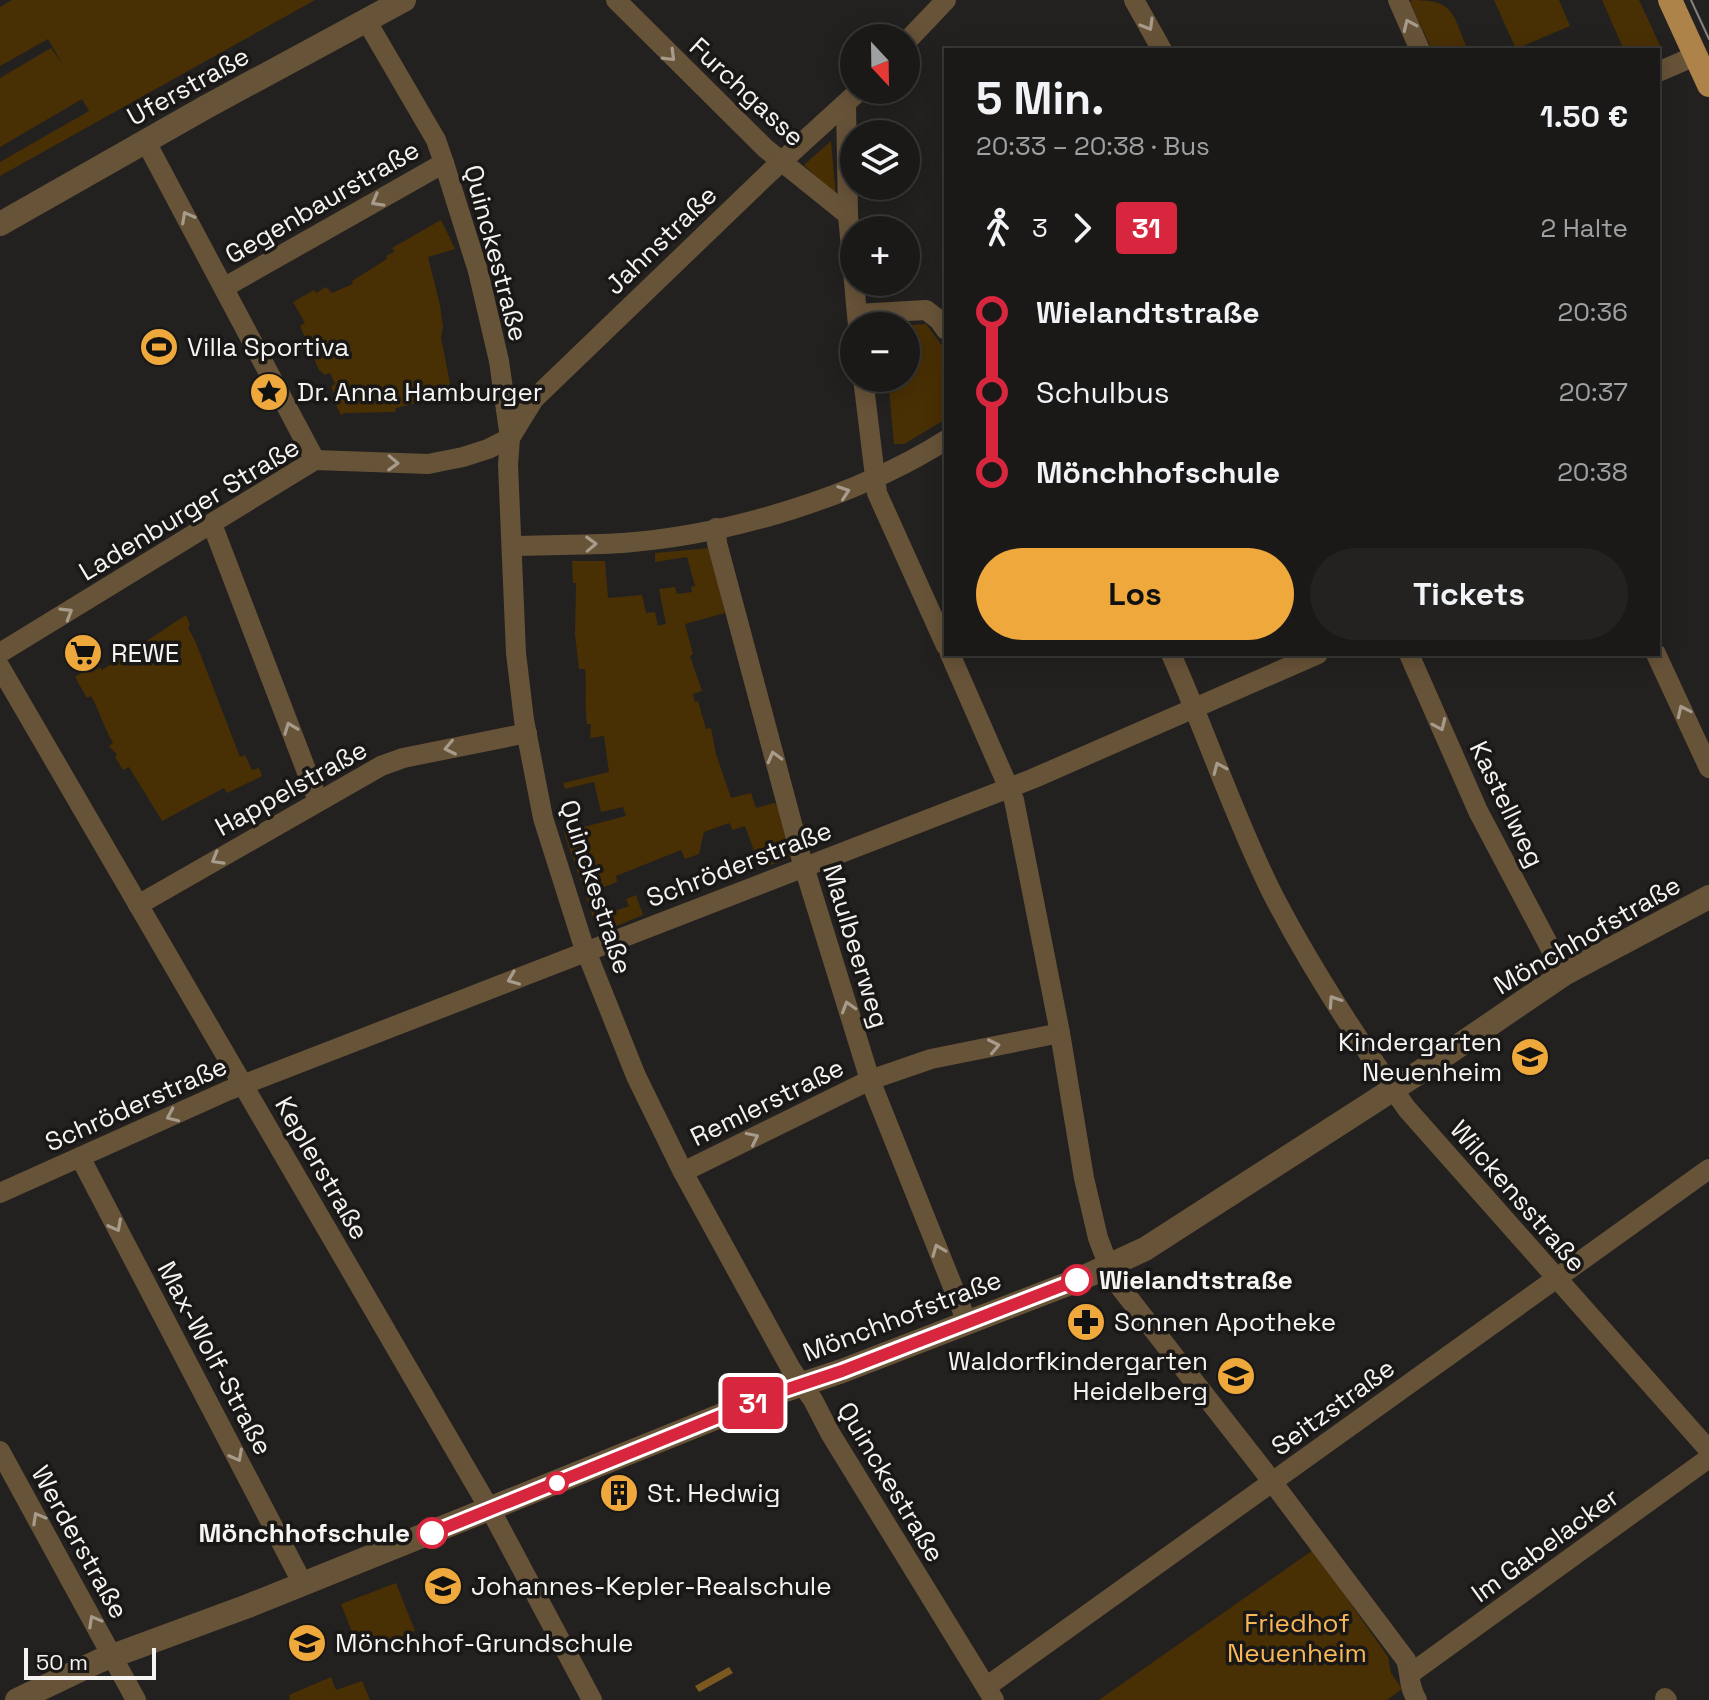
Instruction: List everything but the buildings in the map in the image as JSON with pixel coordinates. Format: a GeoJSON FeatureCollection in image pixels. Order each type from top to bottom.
{"type":"FeatureCollection","features":[{"type":"Feature","properties":{"kind":"main road"},"geometry":{"type":"LineString","coordinates":[[1670,0],[1709,85]]}},
{"type":"Feature","properties":{"kind":"street","name":"Uferstraße"},"geometry":{"type":"LineString","coordinates":[[0,224],[404,0]]}},
{"type":"Feature","properties":{"kind":"street","name":"Furchgasse"},"geometry":{"type":"LineString","coordinates":[[616,0],[683,69],[781,161],[848,215]]}},
{"type":"Feature","properties":{"kind":"street"},"geometry":{"type":"LineString","coordinates":[[920,27],[946,0]]}},
{"type":"Feature","properties":{"kind":"street"},"geometry":{"type":"LineString","coordinates":[[1134,0],[1161,48]]}},
{"type":"Feature","properties":{"kind":"street"},"geometry":{"type":"LineString","coordinates":[[1398,0],[1419,48]]}},
{"type":"Feature","properties":{"kind":"street","name":"Quinckestraße"},"geometry":{"type":"LineString","coordinates":[[366,20],[436,140],[481,286],[499,361],[510,438],[508,465],[516,653],[527,733],[547,833],[586,951],[636,1076],[683,1172],[791,1369],[990,1693]]}},
{"type":"Feature","properties":{"kind":"street"},"geometry":{"type":"LineString","coordinates":[[1660,71],[1695,56]]}},
{"type":"Feature","properties":{"kind":"street","name":"Jahnstraße"},"geometry":{"type":"LineString","coordinates":[[510,438],[534,399],[781,161],[845,104]]}},
{"type":"Feature","properties":{"kind":"street"},"geometry":{"type":"LineString","coordinates":[[853,104],[848,215],[856,312]]}},
{"type":"Feature","properties":{"kind":"street"},"geometry":{"type":"LineString","coordinates":[[146,142],[315,460]]}},
{"type":"Feature","properties":{"kind":"street","name":"Gegenbaurstraße"},"geometry":{"type":"LineString","coordinates":[[225,287],[444,163]]}},
{"type":"Feature","properties":{"kind":"street"},"geometry":{"type":"LineString","coordinates":[[912,312],[926,310],[944,327]]}},
{"type":"Feature","properties":{"kind":"street"},"geometry":{"type":"LineString","coordinates":[[865,392],[877,493],[944,642]]}},
{"type":"Feature","properties":{"kind":"street","name":"Ladenburger Straße"},"geometry":{"type":"LineString","coordinates":[[0,653],[315,460],[428,464],[488,449],[510,438]]}},
{"type":"Feature","properties":{"kind":"street"},"geometry":{"type":"LineString","coordinates":[[513,546],[625,543],[716,528],[820,500],[875,478],[944,441]]}},
{"type":"Feature","properties":{"kind":"street"},"geometry":{"type":"LineString","coordinates":[[212,524],[318,801]]}},
{"type":"Feature","properties":{"kind":"street","name":"Maulbeerweg"},"geometry":{"type":"LineString","coordinates":[[716,528],[717,543],[805,867],[870,1080],[967,1322]]}},
{"type":"Feature","properties":{"kind":"street"},"geometry":{"type":"LineString","coordinates":[[951,656],[1009,787],[1060,1033],[1084,1178],[1098,1238],[1109,1267],[1120,1287],[1406,1660],[1409,1686],[1417,1700]]}},
{"type":"Feature","properties":{"kind":"street","name":"Wilckensstraße"},"geometry":{"type":"LineString","coordinates":[[1172,656],[1271,889],[1325,988],[1393,1089],[1407,1109],[1709,1450]]}},
{"type":"Feature","properties":{"kind":"street","name":"Schröderstraße"},"geometry":{"type":"LineString","coordinates":[[0,1193],[240,1079],[586,951],[1009,787],[1313,656]]}},
{"type":"Feature","properties":{"kind":"street","name":"Kastellweg"},"geometry":{"type":"LineString","coordinates":[[1410,656],[1478,811],[1564,974]]}},
{"type":"Feature","properties":{"kind":"street"},"geometry":{"type":"LineString","coordinates":[[1657,656],[1709,768]]}},
{"type":"Feature","properties":{"kind":"street","name":"Keplerstraße"},"geometry":{"type":"LineString","coordinates":[[0,667],[484,1501],[592,1700]]}},
{"type":"Feature","properties":{"kind":"street","name":"Happelstraße"},"geometry":{"type":"LineString","coordinates":[[138,905],[381,766],[403,758],[527,733]]}},
{"type":"Feature","properties":{"kind":"street","name":"Mönchhofstraße"},"geometry":{"type":"LineString","coordinates":[[17,1700],[114,1656],[303,1584],[484,1501],[1109,1267],[1171,1234],[1564,974],[1709,897]]}},
{"type":"Feature","properties":{"kind":"street","name":"Remlerstraße"},"geometry":{"type":"LineString","coordinates":[[683,1172],[870,1080],[931,1059],[1060,1033]]}},
{"type":"Feature","properties":{"kind":"street","name":"Max-Wolf-Straße"},"geometry":{"type":"LineString","coordinates":[[80,1157],[303,1584]]}},
{"type":"Feature","properties":{"kind":"street","name":"Seitzstraße"},"geometry":{"type":"LineString","coordinates":[[990,1693],[1271,1483],[1709,1169]]}},
{"type":"Feature","properties":{"kind":"street","name":"Werderstraße"},"geometry":{"type":"LineString","coordinates":[[0,1451],[136,1700]]}},
{"type":"Feature","properties":{"kind":"street","name":"Im Gabelacker"},"geometry":{"type":"LineString","coordinates":[[1410,1674],[1709,1458]]}},
{"type":"Feature","properties":{"kind":"green space"},"geometry":{"type":"Polygon","coordinates":[[[12,0],[315,0],[0,176],[0,162],[89,111],[82,99],[0,147],[0,78],[51,48],[63,65],[48,39],[0,66],[0,7],[12,0]]]}},
{"type":"Feature","properties":{"kind":"green space"},"geometry":{"type":"Polygon","coordinates":[[[1494,0],[1559,0],[1570,26],[1516,48],[1494,0]]]}},
{"type":"Feature","properties":{"kind":"green space"},"geometry":{"type":"Polygon","coordinates":[[[1602,0],[1639,0],[1662,50],[1660,56],[1660,48],[1623,48],[1602,0]]]}},
{"type":"Feature","properties":{"kind":"green space"},"geometry":{"type":"Polygon","coordinates":[[[1426,1],[1445,6],[1455,18],[1467,48],[1431,48],[1410,2],[1426,1]]]}},
{"type":"Feature","properties":{"kind":"green space"},"geometry":{"type":"Polygon","coordinates":[[[831,141],[836,195],[804,165],[831,141]]]}},
{"type":"Feature","properties":{"kind":"green space"},"geometry":{"type":"Polygon","coordinates":[[[441,220],[455,249],[428,257],[440,305],[441,338],[450,383],[442,400],[441,397],[396,408],[395,412],[341,415],[331,387],[335,384],[330,373],[325,375],[319,370],[300,326],[305,323],[293,302],[314,290],[316,293],[326,287],[332,293],[353,284],[352,281],[387,259],[386,256],[394,252],[392,248],[441,220]]]}},
{"type":"Feature","properties":{"kind":"green space"},"geometry":{"type":"Polygon","coordinates":[[[920,324],[926,324],[944,348],[944,420],[904,444],[894,444],[889,392],[920,392],[920,324]]]}},
{"type":"Feature","properties":{"kind":"green space"},"geometry":{"type":"Polygon","coordinates":[[[710,548],[725,613],[685,624],[693,654],[690,656],[702,691],[693,694],[695,702],[698,701],[706,729],[711,728],[731,798],[751,793],[756,808],[774,803],[777,805],[790,855],[788,859],[765,867],[761,855],[756,856],[745,826],[733,830],[729,823],[704,832],[699,854],[685,859],[681,850],[616,876],[617,882],[594,891],[604,915],[629,906],[626,899],[636,895],[643,915],[616,926],[597,929],[564,832],[626,816],[623,807],[601,812],[594,782],[565,789],[563,783],[609,772],[604,736],[590,738],[591,724],[587,724],[585,669],[579,669],[575,634],[576,583],[573,583],[572,561],[605,561],[608,598],[642,595],[646,613],[655,612],[658,626],[666,624],[659,589],[675,587],[677,594],[692,592],[691,587],[695,586],[687,557],[655,562],[655,553],[710,548]]]}},
{"type":"Feature","properties":{"kind":"green space"},"geometry":{"type":"Polygon","coordinates":[[[186,615],[240,757],[245,755],[252,770],[259,768],[262,776],[227,793],[224,788],[162,821],[129,767],[123,770],[115,757],[117,755],[109,746],[113,743],[91,696],[87,698],[75,677],[88,669],[91,673],[100,667],[102,670],[186,615]]]}},
{"type":"Feature","properties":{"kind":"green space","name":"Friedhof Neuenheim"},"geometry":{"type":"Polygon","coordinates":[[[1313,1550],[1388,1657],[1391,1673],[1402,1689],[1387,1700],[1099,1700],[1313,1550]]]}},
{"type":"Feature","properties":{"kind":"green space"},"geometry":{"type":"Polygon","coordinates":[[[396,1583],[415,1631],[360,1652],[341,1604],[396,1583]]]}},
{"type":"Feature","properties":{"kind":"green space"},"geometry":{"type":"Polygon","coordinates":[[[331,1677],[336,1690],[362,1681],[370,1700],[290,1700],[289,1695],[331,1677]]]}},
{"type":"Feature","properties":{"kind":"shaded area"},"geometry":{"type":"Polygon","coordinates":[[[729,1667],[733,1673],[699,1692],[695,1686],[729,1667]]]}},
{"type":"Feature","properties":{"kind":"tram line"},"geometry":{"type":"LineString","coordinates":[[1691,0],[1709,39]]}},
{"type":"Feature","properties":{"kind":"bus line","name":"31"},"geometry":{"type":"LineString","coordinates":[[432,1533],[782,1391],[842,1371],[1077,1280]]}},
{"type":"Feature","properties":{"kind":"place","name":"Villa Sportiva"},"geometry":{"type":"Point","coordinates":[159,347]}},
{"type":"Feature","properties":{"kind":"place","name":"Dr. Anna Hamburger"},"geometry":{"type":"Point","coordinates":[269,392]}},
{"type":"Feature","properties":{"kind":"place","name":"REWE"},"geometry":{"type":"Point","coordinates":[83,653]}},
{"type":"Feature","properties":{"kind":"place","name":"Kindergarten Neuenheim"},"geometry":{"type":"Point","coordinates":[1530,1057]}},
{"type":"Feature","properties":{"kind":"place","name":"Wielandtstraße"},"geometry":{"type":"Point","coordinates":[1077,1280]}},
{"type":"Feature","properties":{"kind":"place","name":"Sonnen Apotheke"},"geometry":{"type":"Point","coordinates":[1086,1322]}},
{"type":"Feature","properties":{"kind":"place","name":"Waldorfkindergarten Heidelberg"},"geometry":{"type":"Point","coordinates":[1236,1376]}},
{"type":"Feature","properties":{"kind":"place","name":"St. Hedwig"},"geometry":{"type":"Point","coordinates":[619,1493]}},
{"type":"Feature","properties":{"kind":"place","name":"Mönchhofschule"},"geometry":{"type":"Point","coordinates":[432,1533]}},
{"type":"Feature","properties":{"kind":"place","name":"Johannes-Kepler-Realschule"},"geometry":{"type":"Point","coordinates":[443,1586]}},
{"type":"Feature","properties":{"kind":"place","name":"Mönchhof-Grundschule"},"geometry":{"type":"Point","coordinates":[307,1643]}}]}
